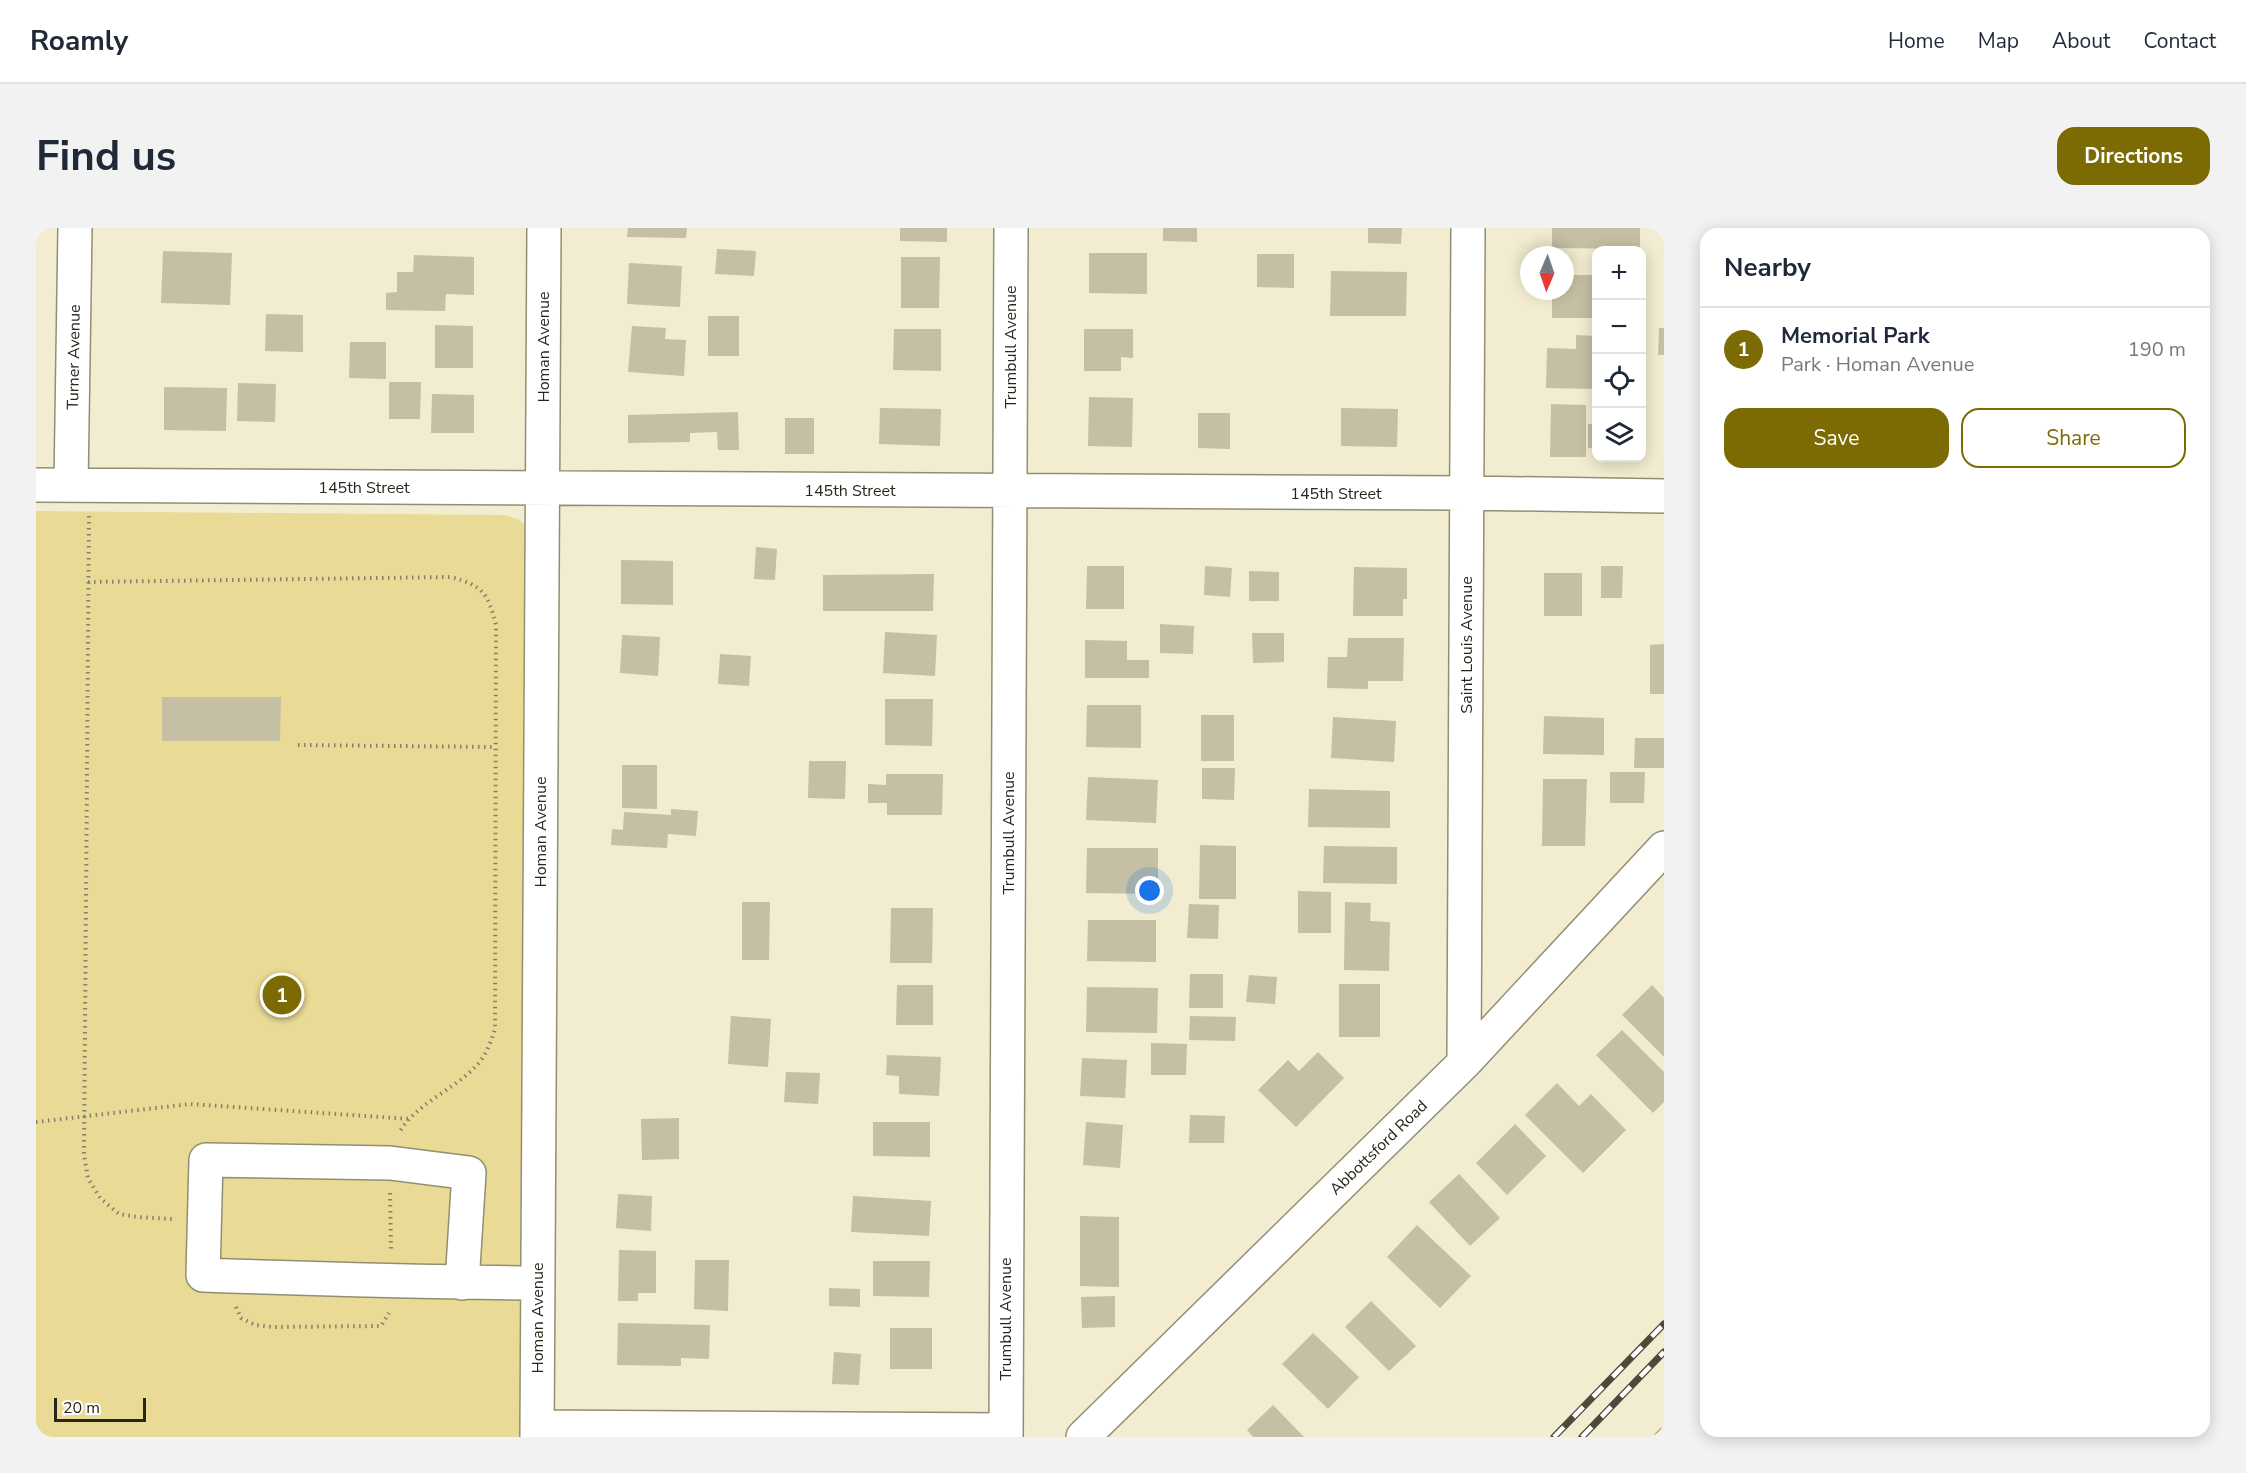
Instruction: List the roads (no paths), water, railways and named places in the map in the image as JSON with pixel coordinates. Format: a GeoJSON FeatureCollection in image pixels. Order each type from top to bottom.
{"type":"FeatureCollection","features":[{"type":"Feature","properties":{"kind":"street","name":"Turner Avenue"},"geometry":{"type":"LineString","coordinates":[[75,228],[80,485]]}},
{"type":"Feature","properties":{"kind":"street","name":"Homan Avenue"},"geometry":{"type":"LineString","coordinates":[[537,1432],[544,228]]}},
{"type":"Feature","properties":{"kind":"street","name":"Trumbull Avenue"},"geometry":{"type":"LineString","coordinates":[[1005,1433],[1011,228]]}},
{"type":"Feature","properties":{"kind":"street","name":"Saint Louis Avenue"},"geometry":{"type":"LineString","coordinates":[[1464,1063],[1468,228]]}},
{"type":"Feature","properties":{"kind":"street","name":"145th Street"},"geometry":{"type":"LineString","coordinates":[[36,485],[1664,496]]}},
{"type":"Feature","properties":{"kind":"street","name":"Abbottsford Road"},"geometry":{"type":"LineString","coordinates":[[1083,1437],[1464,1063],[1664,848]]}},
{"type":"Feature","properties":{"kind":"street"},"geometry":{"type":"LineString","coordinates":[[462,1282],[469,1173],[390,1163],[206,1160],[203,1275],[392,1282],[537,1283]]}},
{"type":"Feature","properties":{"kind":"street"},"geometry":{"type":"LineString","coordinates":[[537,1432],[1005,1433]]}},
{"type":"Feature","properties":{"kind":"waterway"},"geometry":{"type":"LineString","coordinates":[[1658,1437],[1664,1431]]}},
{"type":"Feature","properties":{"kind":"railway"},"geometry":{"type":"LineString","coordinates":[[1554,1437],[1664,1324]]}},
{"type":"Feature","properties":{"kind":"railway"},"geometry":{"type":"LineString","coordinates":[[1582,1437],[1664,1352]]}},
{"type":"Feature","properties":{"kind":"place","name":"Memorial Park"},"geometry":{"type":"Point","coordinates":[282,995]}}]}
